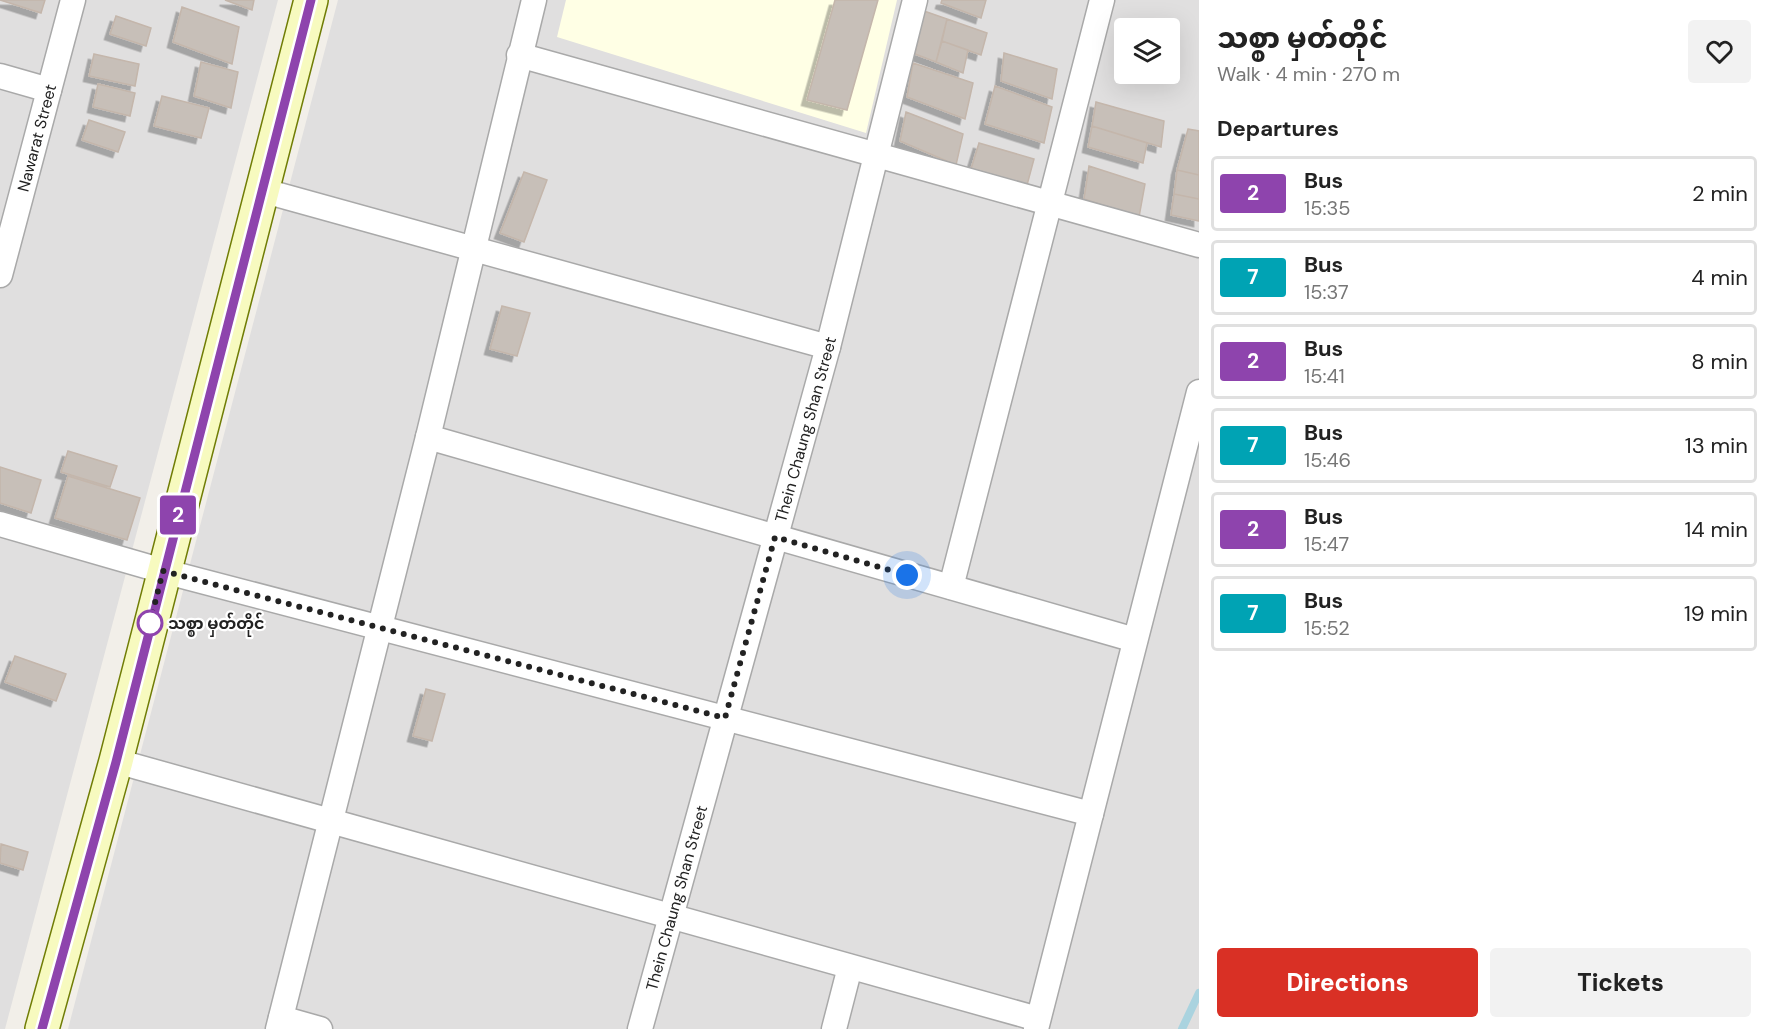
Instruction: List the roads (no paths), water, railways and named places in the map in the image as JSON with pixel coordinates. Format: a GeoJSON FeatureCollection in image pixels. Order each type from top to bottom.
{"type":"FeatureCollection","features":[{"type":"Feature","properties":{"kind":"main road"},"geometry":{"type":"LineString","coordinates":[[42,1029],[116,762],[163,571],[311,0]]}},
{"type":"Feature","properties":{"kind":"street","name":"Nawarat Street"},"geometry":{"type":"LineString","coordinates":[[0,275],[73,0]]}},
{"type":"Feature","properties":{"kind":"street"},"geometry":{"type":"LineString","coordinates":[[320,1029],[279,1024],[429,437],[534,0]]}},
{"type":"Feature","properties":{"kind":"street","name":"Thein Chaung Shan Street"},"geometry":{"type":"LineString","coordinates":[[640,1029],[828,347],[915,0]]}},
{"type":"Feature","properties":{"kind":"street"},"geometry":{"type":"LineString","coordinates":[[951,587],[1102,0]]}},
{"type":"Feature","properties":{"kind":"street"},"geometry":{"type":"LineString","coordinates":[[519,56],[1199,245]]}},
{"type":"Feature","properties":{"kind":"street"},"geometry":{"type":"LineString","coordinates":[[0,76],[49,90]]}},
{"type":"Feature","properties":{"kind":"street"},"geometry":{"type":"LineString","coordinates":[[261,190],[828,347]]}},
{"type":"Feature","properties":{"kind":"street"},"geometry":{"type":"LineString","coordinates":[[116,762],[850,967],[1037,1024],[1199,392]]}},
{"type":"Feature","properties":{"kind":"street"},"geometry":{"type":"LineString","coordinates":[[429,437],[1135,640]]}},
{"type":"Feature","properties":{"kind":"street"},"geometry":{"type":"LineString","coordinates":[[0,524],[163,571],[1091,814]]}},
{"type":"Feature","properties":{"kind":"street"},"geometry":{"type":"LineString","coordinates":[[834,1029],[850,967]]}},
{"type":"Feature","properties":{"kind":"waterway"},"geometry":{"type":"LineString","coordinates":[[1182,1029],[1199,993]]}},
{"type":"Feature","properties":{"kind":"place","name":"သစ္စာ မှတ်တိုင်"},"geometry":{"type":"Point","coordinates":[150,623]}}]}
